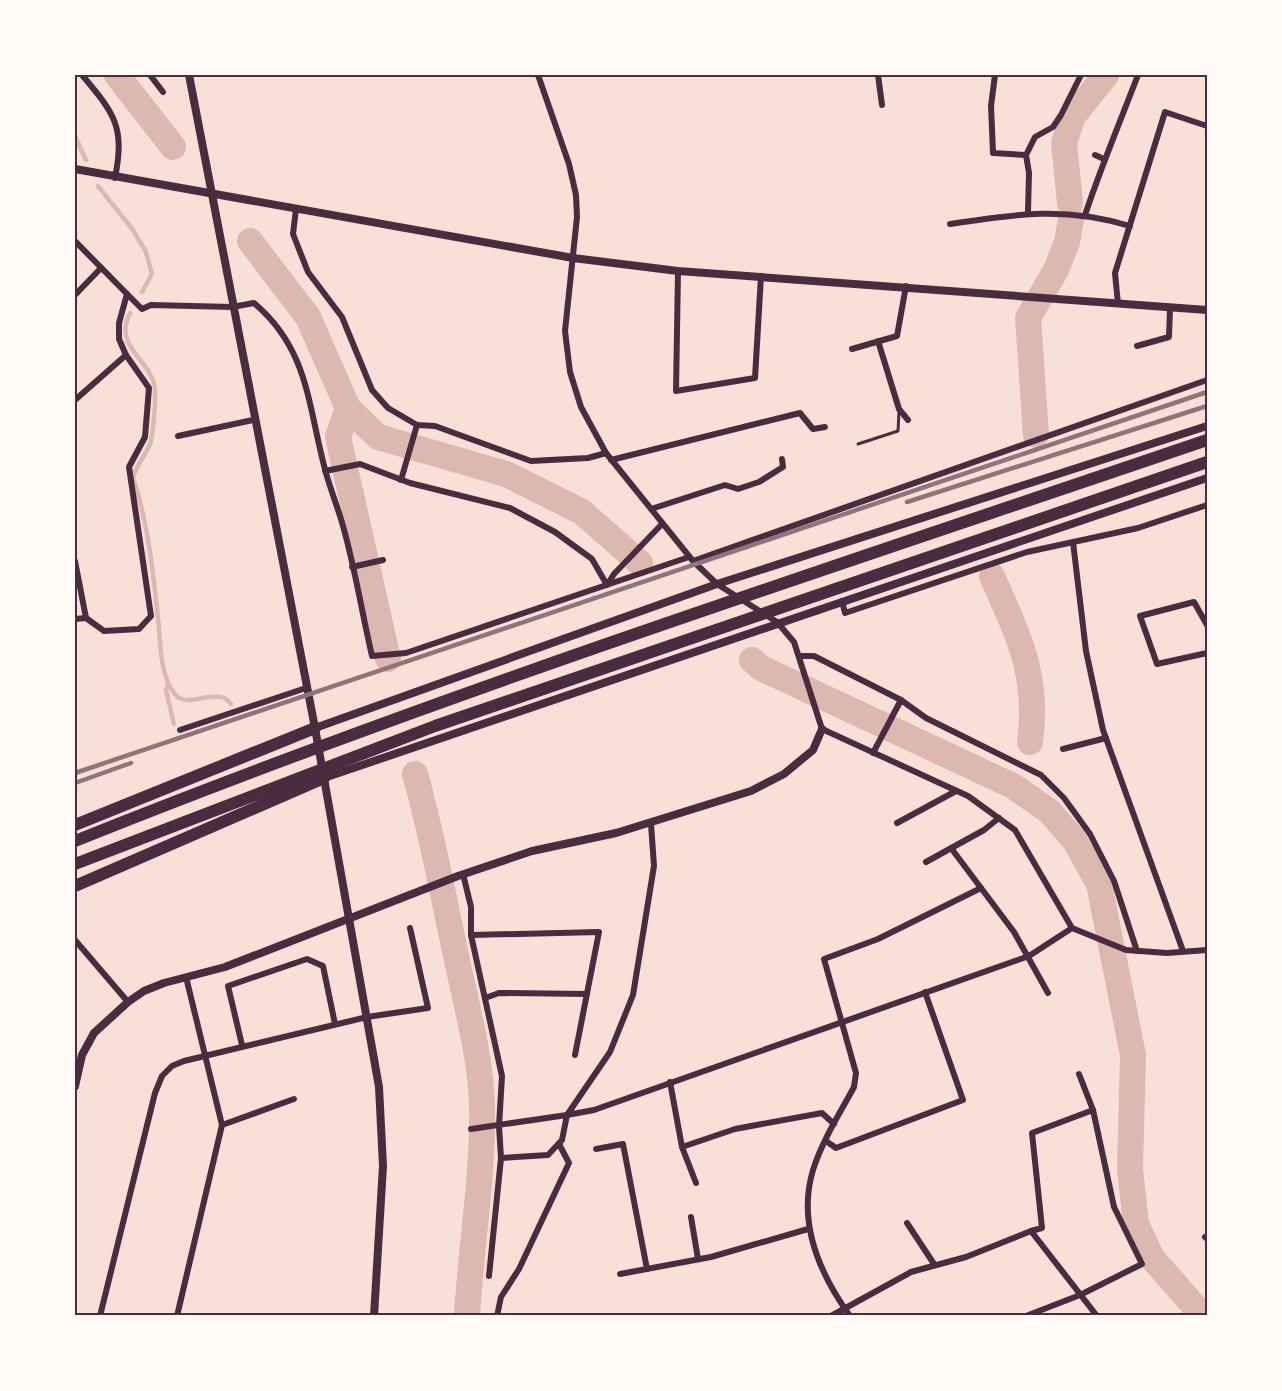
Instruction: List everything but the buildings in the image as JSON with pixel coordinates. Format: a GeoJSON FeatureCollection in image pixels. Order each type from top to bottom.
{"type":"FeatureCollection","features":[{"type":"Feature","properties":{"kind":"highway"},"geometry":{"type":"LineString","coordinates":[[75,841],[275,762],[427,706],[1207,440]]}},
{"type":"Feature","properties":{"kind":"highway"},"geometry":{"type":"LineString","coordinates":[[75,864],[435,726],[1207,462]]}},
{"type":"Feature","properties":{"kind":"highway"},"geometry":{"type":"LineString","coordinates":[[75,825],[315,728]]}},
{"type":"Feature","properties":{"kind":"highway"},"geometry":{"type":"LineString","coordinates":[[75,886],[324,778]]}},
{"type":"Feature","properties":{"kind":"street"},"geometry":{"type":"LineString","coordinates":[[82,75],[104,101],[118,126],[121,148],[115,178]]}},
{"type":"Feature","properties":{"kind":"street"},"geometry":{"type":"LineString","coordinates":[[150,75],[163,92]]}},
{"type":"Feature","properties":{"kind":"street"},"geometry":{"type":"LineString","coordinates":[[189,75],[253,420],[315,728],[379,1087],[383,1166],[374,1316]]}},
{"type":"Feature","properties":{"kind":"street"},"geometry":{"type":"LineString","coordinates":[[75,1086],[82,1055],[94,1033],[128,1002],[154,987],[225,967],[348,921],[460,875],[532,851],[651,824],[751,791],[784,774],[813,750],[822,729],[794,642],[777,622],[717,584],[691,559],[611,460],[581,407],[570,372],[565,331],[577,217],[576,195],[569,164],[538,75]]}},
{"type":"Feature","properties":{"kind":"street"},"geometry":{"type":"LineString","coordinates":[[878,75],[882,105]]}},
{"type":"Feature","properties":{"kind":"street"},"geometry":{"type":"LineString","coordinates":[[995,75],[991,106],[993,153],[1026,155]]}},
{"type":"Feature","properties":{"kind":"street"},"geometry":{"type":"LineString","coordinates":[[1028,212],[1029,173],[1026,155],[1035,137],[1053,127],[1081,75]]}},
{"type":"Feature","properties":{"kind":"street"},"geometry":{"type":"LineString","coordinates":[[1085,215],[1104,159],[1113,142],[1138,75]]}},
{"type":"Feature","properties":{"kind":"street"},"geometry":{"type":"LineString","coordinates":[[1118,304],[1115,273],[1165,111],[1207,126]]}},
{"type":"Feature","properties":{"kind":"street"},"geometry":{"type":"LineString","coordinates":[[1095,155],[1104,159]]}},
{"type":"Feature","properties":{"kind":"street"},"geometry":{"type":"LineString","coordinates":[[75,169],[115,178],[573,258],[678,271],[906,286],[1207,310]]}},
{"type":"Feature","properties":{"kind":"street"},"geometry":{"type":"LineString","coordinates":[[296,209],[293,234],[308,272],[342,317],[372,390],[388,408],[417,426],[435,426],[531,461],[588,458],[606,453]]}},
{"type":"Feature","properties":{"kind":"street"},"geometry":{"type":"LineString","coordinates":[[950,224],[1028,212],[1085,215],[1130,226]]}},
{"type":"Feature","properties":{"kind":"street"},"geometry":{"type":"LineString","coordinates":[[75,241],[142,309],[151,305],[232,307],[254,303],[272,318],[294,352],[313,408],[326,471],[343,527],[372,656],[406,653],[691,559],[1207,380]]}},
{"type":"Feature","properties":{"kind":"street"},"geometry":{"type":"LineString","coordinates":[[75,295],[101,268]]}},
{"type":"Feature","properties":{"kind":"street"},"geometry":{"type":"LineString","coordinates":[[678,271],[676,391],[755,378],[761,276]]}},
{"type":"Feature","properties":{"kind":"street"},"geometry":{"type":"LineString","coordinates":[[852,349],[897,336],[906,286]]}},
{"type":"Feature","properties":{"kind":"street"},"geometry":{"type":"LineString","coordinates":[[75,619],[86,618],[104,631],[139,629],[151,616],[129,467],[145,437],[149,388],[126,355],[119,339],[119,323],[127,294]]}},
{"type":"Feature","properties":{"kind":"street"},"geometry":{"type":"LineString","coordinates":[[1137,346],[1169,337],[1170,308]]}},
{"type":"Feature","properties":{"kind":"street"},"geometry":{"type":"LineString","coordinates":[[878,341],[899,409],[908,420]]}},
{"type":"Feature","properties":{"kind":"street"},"geometry":{"type":"LineString","coordinates":[[75,400],[126,355]]}},
{"type":"Feature","properties":{"kind":"street"},"geometry":{"type":"LineString","coordinates":[[611,460],[800,413],[813,429],[825,427]]}},
{"type":"Feature","properties":{"kind":"street"},"geometry":{"type":"LineString","coordinates":[[178,436],[253,420]]}},
{"type":"Feature","properties":{"kind":"street"},"geometry":{"type":"LineString","coordinates":[[401,479],[417,426]]}},
{"type":"Feature","properties":{"kind":"street"},"geometry":{"type":"LineString","coordinates":[[315,728],[717,584],[1207,426]]}},
{"type":"Feature","properties":{"kind":"street"},"geometry":{"type":"LineString","coordinates":[[651,509],[725,485],[738,489],[759,482],[783,467],[782,459]]}},
{"type":"Feature","properties":{"kind":"street"},"geometry":{"type":"LineString","coordinates":[[326,471],[360,464],[401,479],[510,508],[555,532],[592,559],[607,585]]}},
{"type":"Feature","properties":{"kind":"street"},"geometry":{"type":"LineString","coordinates":[[324,778],[777,622],[1207,478]]}},
{"type":"Feature","properties":{"kind":"street"},"geometry":{"type":"LineString","coordinates":[[842,601],[845,613],[1027,552],[1138,528],[1207,505]]}},
{"type":"Feature","properties":{"kind":"street"},"geometry":{"type":"LineString","coordinates":[[607,585],[643,541],[662,524]]}},
{"type":"Feature","properties":{"kind":"street"},"geometry":{"type":"LineString","coordinates":[[1025,540],[1027,552]]}},
{"type":"Feature","properties":{"kind":"street"},"geometry":{"type":"LineString","coordinates":[[1073,542],[1086,651],[1106,738],[1183,951]]}},
{"type":"Feature","properties":{"kind":"street"},"geometry":{"type":"LineString","coordinates":[[971,557],[974,570]]}},
{"type":"Feature","properties":{"kind":"street"},"geometry":{"type":"LineString","coordinates":[[352,567],[383,560]]}},
{"type":"Feature","properties":{"kind":"street"},"geometry":{"type":"LineString","coordinates":[[75,561],[86,618]]}},
{"type":"Feature","properties":{"kind":"street"},"geometry":{"type":"LineString","coordinates":[[1207,625],[1194,602],[1140,616],[1157,664],[1207,653]]}},
{"type":"Feature","properties":{"kind":"street"},"geometry":{"type":"LineString","coordinates":[[799,656],[814,656],[901,701],[926,718],[1041,775],[1064,798],[1090,834],[1114,881],[1137,951]]}},
{"type":"Feature","properties":{"kind":"street"},"geometry":{"type":"LineString","coordinates":[[180,730],[306,688]]}},
{"type":"Feature","properties":{"kind":"street"},"geometry":{"type":"LineString","coordinates":[[873,752],[901,701]]}},
{"type":"Feature","properties":{"kind":"street"},"geometry":{"type":"LineString","coordinates":[[822,729],[968,796],[1015,830],[1072,928],[1126,950],[1207,950]]}},
{"type":"Feature","properties":{"kind":"street"},"geometry":{"type":"LineString","coordinates":[[1063,749],[1106,738]]}},
{"type":"Feature","properties":{"kind":"street"},"geometry":{"type":"LineString","coordinates":[[897,823],[956,791]]}},
{"type":"Feature","properties":{"kind":"street"},"geometry":{"type":"LineString","coordinates":[[926,862],[999,818]]}},
{"type":"Feature","properties":{"kind":"street"},"geometry":{"type":"LineString","coordinates":[[501,1158],[548,1155],[562,1140],[567,1114],[610,1052],[633,995],[654,866],[651,824]]}},
{"type":"Feature","properties":{"kind":"street"},"geometry":{"type":"LineString","coordinates":[[951,848],[1029,956],[1048,993]]}},
{"type":"Feature","properties":{"kind":"street"},"geometry":{"type":"LineString","coordinates":[[460,875],[471,907],[471,934],[502,1076],[496,1126],[501,1158],[489,1276]]}},
{"type":"Feature","properties":{"kind":"street"},"geometry":{"type":"LineString","coordinates":[[850,1316],[819,1267],[808,1229],[807,1196],[813,1169],[854,1087],[856,1072],[824,959],[878,939],[981,888]]}},
{"type":"Feature","properties":{"kind":"street"},"geometry":{"type":"LineString","coordinates":[[100,1316],[155,1093],[162,1076],[172,1066],[205,1054],[367,1017],[428,1008],[410,928]]}},
{"type":"Feature","properties":{"kind":"street"},"geometry":{"type":"LineString","coordinates":[[471,1129],[594,1110],[1029,956],[1072,928]]}},
{"type":"Feature","properties":{"kind":"street"},"geometry":{"type":"LineString","coordinates":[[471,934],[599,932],[575,1055]]}},
{"type":"Feature","properties":{"kind":"street"},"geometry":{"type":"LineString","coordinates":[[75,940],[128,1002]]}},
{"type":"Feature","properties":{"kind":"street"},"geometry":{"type":"LineString","coordinates":[[242,1045],[228,986],[308,959],[323,966],[335,1024]]}},
{"type":"Feature","properties":{"kind":"street"},"geometry":{"type":"LineString","coordinates":[[177,1316],[222,1125],[186,977]]}},
{"type":"Feature","properties":{"kind":"street"},"geometry":{"type":"LineString","coordinates":[[826,1141],[836,1148],[963,1100],[925,992]]}},
{"type":"Feature","properties":{"kind":"street"},"geometry":{"type":"LineString","coordinates":[[485,998],[499,993],[587,994]]}},
{"type":"Feature","properties":{"kind":"street"},"geometry":{"type":"LineString","coordinates":[[1026,1316],[1080,1295],[1142,1264],[1114,1207],[1094,1110],[1079,1074]]}},
{"type":"Feature","properties":{"kind":"street"},"geometry":{"type":"LineString","coordinates":[[670,1082],[682,1147],[696,1183]]}},
{"type":"Feature","properties":{"kind":"street"},"geometry":{"type":"LineString","coordinates":[[222,1125],[294,1098]]}},
{"type":"Feature","properties":{"kind":"street"},"geometry":{"type":"LineString","coordinates":[[831,1316],[911,1272],[966,1257],[1042,1228],[1032,1133],[1094,1110]]}},
{"type":"Feature","properties":{"kind":"street"},"geometry":{"type":"LineString","coordinates":[[682,1147],[735,1129],[822,1113],[834,1124]]}},
{"type":"Feature","properties":{"kind":"street"},"geometry":{"type":"LineString","coordinates":[[497,1316],[501,1297],[519,1269],[569,1163],[559,1144]]}},
{"type":"Feature","properties":{"kind":"street"},"geometry":{"type":"LineString","coordinates":[[596,1149],[623,1144],[647,1269]]}},
{"type":"Feature","properties":{"kind":"street"},"geometry":{"type":"LineString","coordinates":[[690,1217],[698,1259]]}},
{"type":"Feature","properties":{"kind":"street"},"geometry":{"type":"LineString","coordinates":[[907,1223],[934,1264]]}},
{"type":"Feature","properties":{"kind":"street"},"geometry":{"type":"LineString","coordinates":[[620,1274],[698,1259],[808,1229]]}},
{"type":"Feature","properties":{"kind":"street"},"geometry":{"type":"LineString","coordinates":[[1031,1231],[1097,1316]]}},
{"type":"Feature","properties":{"kind":"lane"},"geometry":{"type":"LineString","coordinates":[[858,444],[898,431],[899,409]]}},
{"type":"Feature","properties":{"kind":"waterway"},"geometry":{"type":"LineString","coordinates":[[117,75],[173,147]]}},
{"type":"Feature","properties":{"kind":"waterway"},"geometry":{"type":"LineString","coordinates":[[1070,203],[1064,143],[1073,116],[1106,75]]}},
{"type":"Feature","properties":{"kind":"waterway"},"geometry":{"type":"LineString","coordinates":[[75,136],[86,160]]}},
{"type":"Feature","properties":{"kind":"waterway"},"geometry":{"type":"LineString","coordinates":[[98,186],[133,230],[146,252],[152,274],[142,292]]}},
{"type":"Feature","properties":{"kind":"waterway"},"geometry":{"type":"LineString","coordinates":[[1036,435],[1028,318],[1056,270],[1067,242],[1071,219]]}},
{"type":"Feature","properties":{"kind":"waterway"},"geometry":{"type":"LineString","coordinates":[[250,241],[308,317],[348,408],[338,437],[388,659]]}},
{"type":"Feature","properties":{"kind":"waterway"},"geometry":{"type":"LineString","coordinates":[[130,313],[126,324],[126,334],[133,351],[151,375],[155,389],[151,439],[133,477],[143,512],[149,547],[163,667],[169,685],[180,698],[194,700],[218,697],[231,704]]}},
{"type":"Feature","properties":{"kind":"waterway"},"geometry":{"type":"LineString","coordinates":[[348,408],[378,437],[506,474],[582,512],[640,563]]}},
{"type":"Feature","properties":{"kind":"waterway"},"geometry":{"type":"LineString","coordinates":[[992,576],[1018,637],[1029,675],[1032,696],[1030,742]]}},
{"type":"Feature","properties":{"kind":"waterway"},"geometry":{"type":"LineString","coordinates":[[752,660],[761,668],[1013,786],[1050,812],[1075,841],[1099,884],[1133,1055],[1130,1169],[1136,1224],[1152,1258],[1203,1316]]}},
{"type":"Feature","properties":{"kind":"waterway"},"geometry":{"type":"LineString","coordinates":[[168,684],[166,690],[174,724]]}},
{"type":"Feature","properties":{"kind":"waterway"},"geometry":{"type":"LineString","coordinates":[[415,774],[433,845],[470,1018],[481,1090],[481,1160],[467,1316]]}},
{"type":"Feature","properties":{"kind":"railway"},"geometry":{"type":"LineString","coordinates":[[75,773],[1207,392]]}},
{"type":"Feature","properties":{"kind":"railway"},"geometry":{"type":"LineString","coordinates":[[907,502],[1207,406]]}},
{"type":"Feature","properties":{"kind":"railway"},"geometry":{"type":"LineString","coordinates":[[75,783],[131,763]]}}]}
